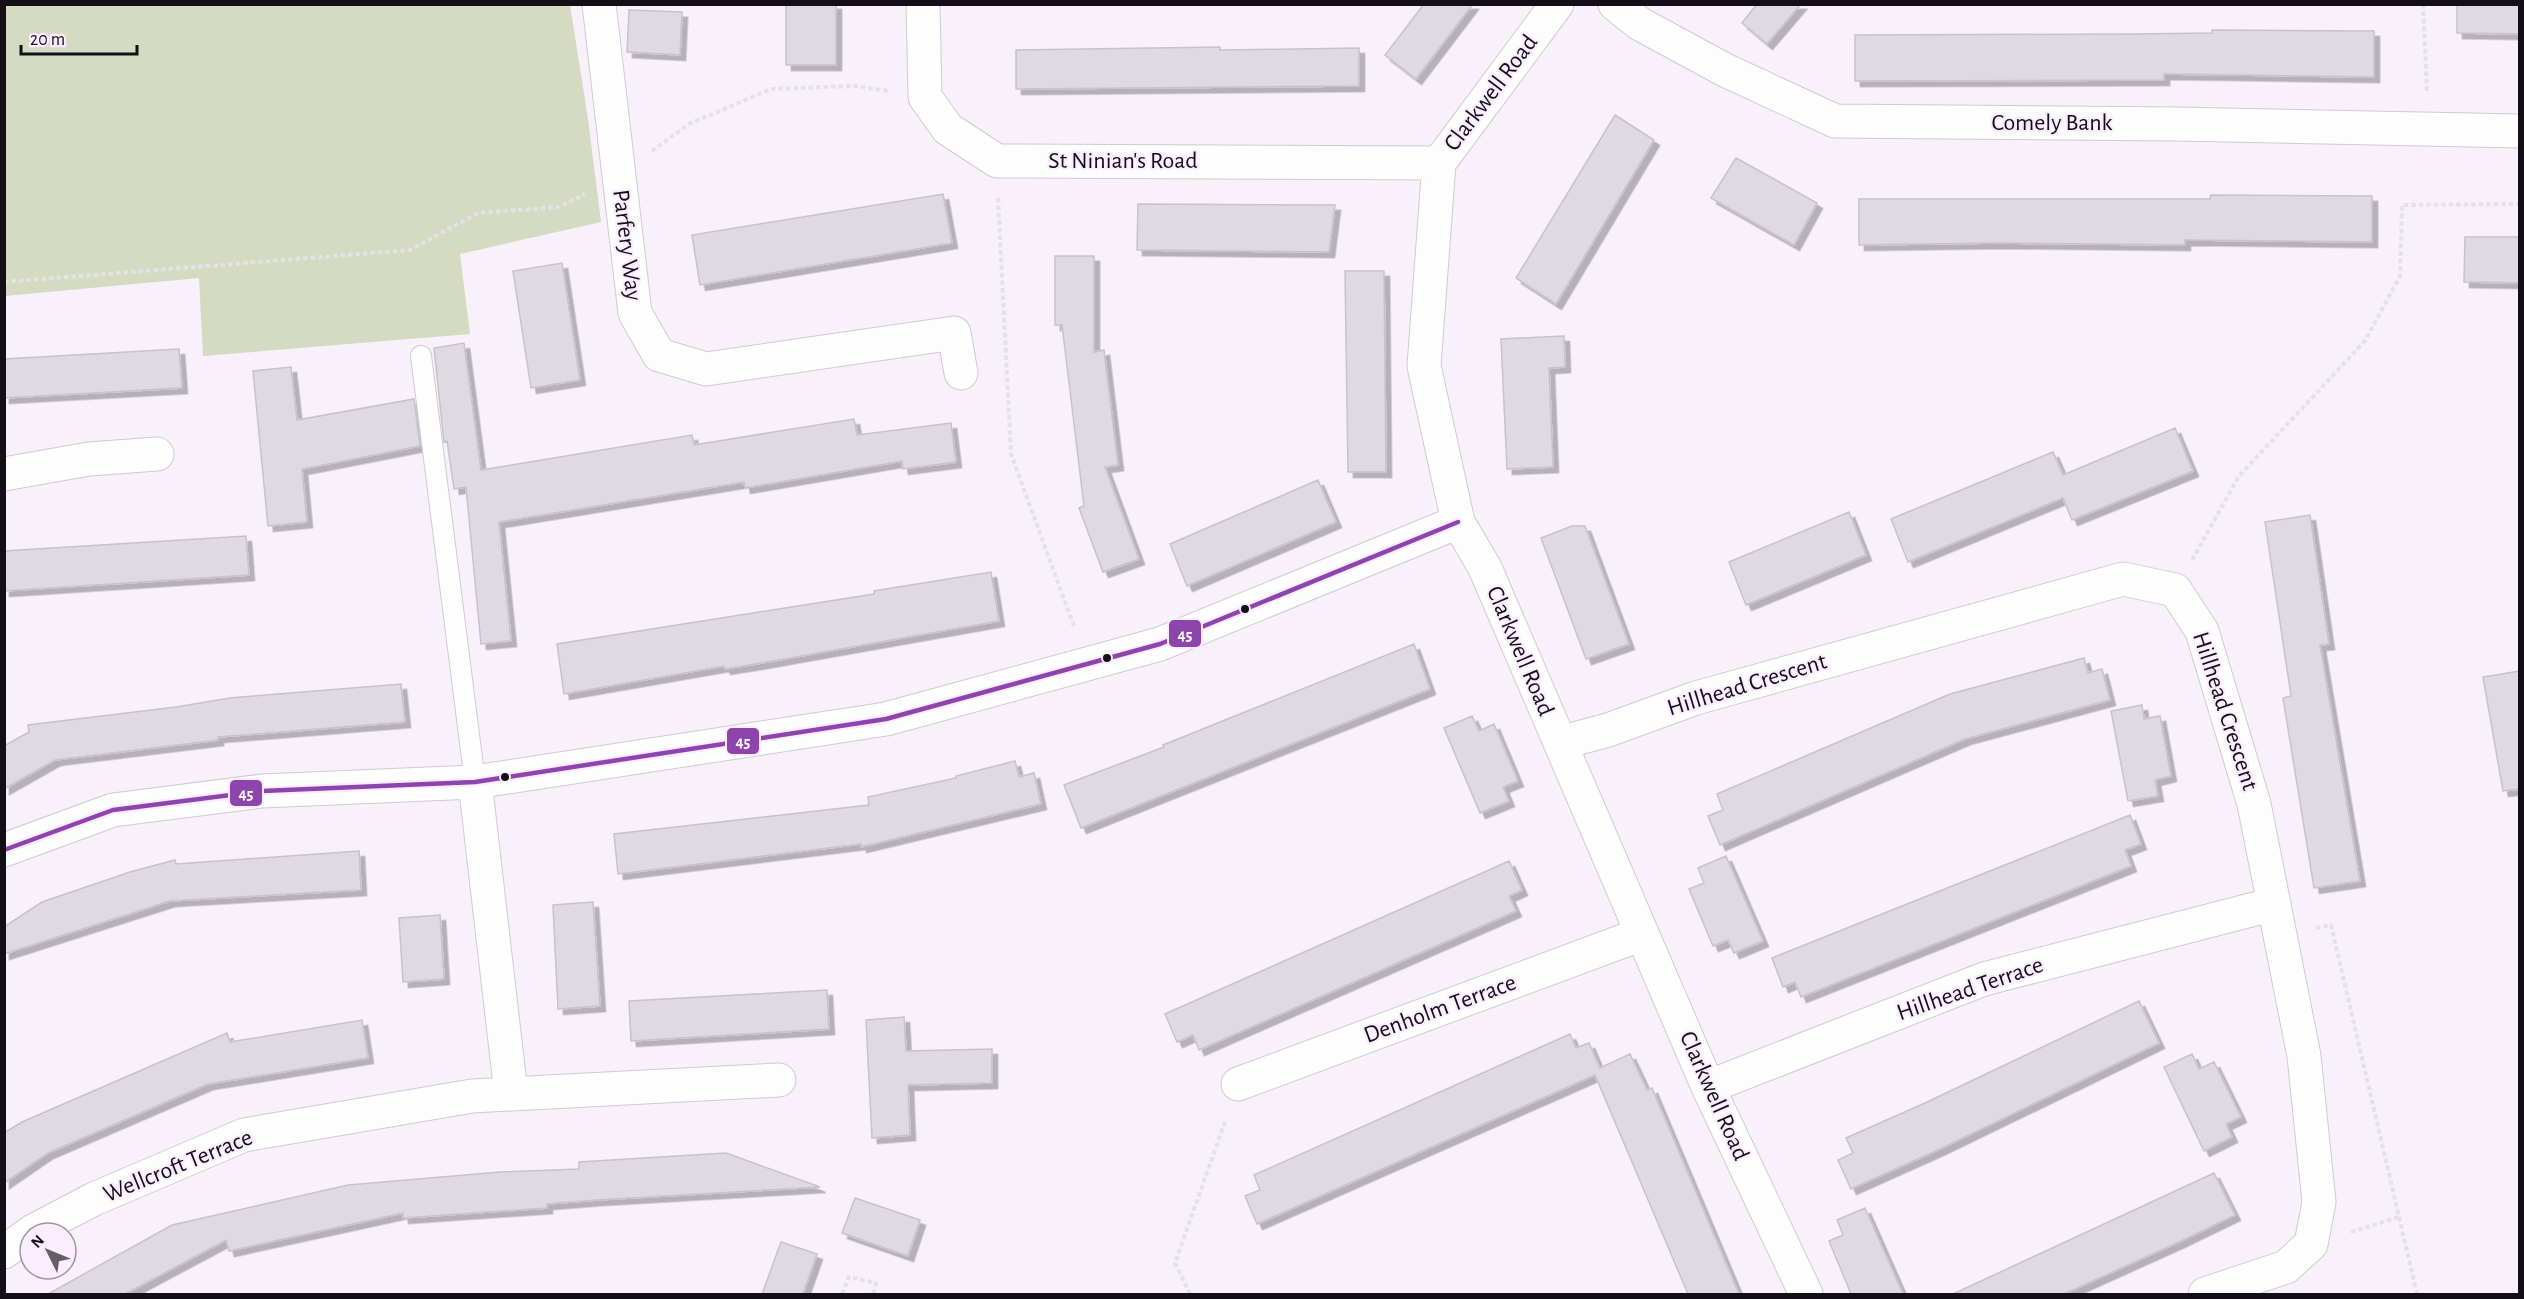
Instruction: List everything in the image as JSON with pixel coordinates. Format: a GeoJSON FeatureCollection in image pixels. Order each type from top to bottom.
{"type":"FeatureCollection","features":[{"type":"Feature","properties":{"kind":"street","name":"Parfery Way"},"geometry":{"type":"LineString","coordinates":[[599,4],[635,313],[659,355],[706,369],[954,333],[961,374]]}},
{"type":"Feature","properties":{"kind":"street"},"geometry":{"type":"LineString","coordinates":[[923,4],[925,97],[948,129],[997,161]]}},
{"type":"Feature","properties":{"kind":"street","name":"Clarkwell Road"},"geometry":{"type":"LineString","coordinates":[[1557,4],[1439,163],[1424,366],[1458,522],[1485,568],[1708,1087],[1806,1294]]}},
{"type":"Feature","properties":{"kind":"street","name":"Comely Bank"},"geometry":{"type":"LineString","coordinates":[[1615,4],[1640,24],[1725,70],[1835,121],[2520,130]]}},
{"type":"Feature","properties":{"kind":"street","name":"St Ninian's Road"},"geometry":{"type":"LineString","coordinates":[[997,161],[1439,163]]}},
{"type":"Feature","properties":{"kind":"street"},"geometry":{"type":"LineString","coordinates":[[4,474],[89,459],[157,454]]}},
{"type":"Feature","properties":{"kind":"street"},"geometry":{"type":"LineString","coordinates":[[4,850],[113,810],[262,791],[475,782],[886,720],[1160,644],[1458,522]]}},
{"type":"Feature","properties":{"kind":"street","name":"Hillhead Crescent"},"geometry":{"type":"LineString","coordinates":[[1560,743],[1608,730],[1696,698],[2123,579],[2175,590],[2202,630],[2254,804],[2304,1056],[2319,1202],[2311,1244]]}},
{"type":"Feature","properties":{"kind":"street"},"geometry":{"type":"LineString","coordinates":[[475,782],[511,1093]]}},
{"type":"Feature","properties":{"kind":"street","name":"Hillhead Terrace"},"geometry":{"type":"LineString","coordinates":[[1708,1087],[1984,979],[2277,920]]}},
{"type":"Feature","properties":{"kind":"street","name":"Denholm Terrace"},"geometry":{"type":"LineString","coordinates":[[1238,1084],[1642,934]]}},
{"type":"Feature","properties":{"kind":"street","name":"Wellcroft Terrace"},"geometry":{"type":"LineString","coordinates":[[4,1252],[33,1231],[94,1199],[244,1136],[471,1096],[779,1080]]}},
{"type":"Feature","properties":{"kind":"street"},"geometry":{"type":"LineString","coordinates":[[2205,1294],[2286,1267],[2311,1244]]}},
{"type":"Feature","properties":{"kind":"lane"},"geometry":{"type":"LineString","coordinates":[[421,356],[475,782]]}},
{"type":"Feature","properties":{"kind":"path"},"geometry":{"type":"LineString","coordinates":[[2423,4],[2428,129]]}},
{"type":"Feature","properties":{"kind":"path"},"geometry":{"type":"LineString","coordinates":[[4,282],[410,250],[478,213],[559,207],[618,176],[689,124],[771,89],[854,86],[925,97]]}},
{"type":"Feature","properties":{"kind":"path"},"geometry":{"type":"LineString","coordinates":[[997,161],[998,241],[1011,454],[1087,663]]}},
{"type":"Feature","properties":{"kind":"path"},"geometry":{"type":"LineString","coordinates":[[2175,590],[2239,476],[2365,341],[2400,276],[2402,205],[2520,204]]}},
{"type":"Feature","properties":{"kind":"path"},"geometry":{"type":"LineString","coordinates":[[2277,920],[2331,925],[2417,1294]]}},
{"type":"Feature","properties":{"kind":"path"},"geometry":{"type":"LineString","coordinates":[[1190,1294],[1175,1263],[1238,1084]]}},
{"type":"Feature","properties":{"kind":"path"},"geometry":{"type":"LineString","coordinates":[[2311,1244],[2399,1217]]}},
{"type":"Feature","properties":{"kind":"path"},"geometry":{"type":"LineString","coordinates":[[842,1294],[849,1276],[876,1283],[873,1294]]}},
{"type":"Feature","properties":{"kind":"green space"},"geometry":{"type":"Polygon","coordinates":[[[5,4],[570,5],[601,222],[460,254],[470,334],[203,356],[199,278],[5,296],[5,4]]]}},
{"type":"Feature","properties":{"kind":"building"},"geometry":{"type":"Polygon","coordinates":[[[786,4],[836,4],[836,65],[786,65],[786,4]]]}},
{"type":"Feature","properties":{"kind":"building"},"geometry":{"type":"Polygon","coordinates":[[[1424,4],[1473,4],[1416,79],[1385,55],[1424,4]]]}},
{"type":"Feature","properties":{"kind":"building"},"geometry":{"type":"Polygon","coordinates":[[[1757,4],[1801,4],[1767,44],[1742,23],[1757,4]]]}},
{"type":"Feature","properties":{"kind":"building"},"geometry":{"type":"Polygon","coordinates":[[[2457,4],[2520,4],[2520,34],[2457,33],[2457,4]]]}},
{"type":"Feature","properties":{"kind":"building"},"geometry":{"type":"Polygon","coordinates":[[[629,10],[682,12],[680,55],[627,52],[629,10]]]}},
{"type":"Feature","properties":{"kind":"building"},"geometry":{"type":"Polygon","coordinates":[[[2212,30],[2374,31],[2374,77],[2164,74],[2164,80],[1855,81],[1855,35],[2212,33],[2212,30]]]}},
{"type":"Feature","properties":{"kind":"building"},"geometry":{"type":"Polygon","coordinates":[[[1220,47],[1220,50],[1359,48],[1359,86],[1016,89],[1016,50],[1220,47]]]}},
{"type":"Feature","properties":{"kind":"building"},"geometry":{"type":"Polygon","coordinates":[[[1615,115],[1654,140],[1556,304],[1516,278],[1615,115]]]}},
{"type":"Feature","properties":{"kind":"building"},"geometry":{"type":"Polygon","coordinates":[[[1736,158],[1817,203],[1794,245],[1711,198],[1736,158]]]}},
{"type":"Feature","properties":{"kind":"building"},"geometry":{"type":"Polygon","coordinates":[[[943,194],[952,243],[700,285],[692,235],[943,194]]]}},
{"type":"Feature","properties":{"kind":"building"},"geometry":{"type":"Polygon","coordinates":[[[2211,195],[2372,196],[2372,242],[2185,240],[2185,245],[1999,243],[1859,245],[1859,199],[2210,199],[2211,195]]]}},
{"type":"Feature","properties":{"kind":"building"},"geometry":{"type":"Polygon","coordinates":[[[1138,204],[1335,205],[1329,252],[1137,250],[1138,204]]]}},
{"type":"Feature","properties":{"kind":"building"},"geometry":{"type":"Polygon","coordinates":[[[2465,237],[2520,237],[2520,283],[2464,282],[2465,237]]]}},
{"type":"Feature","properties":{"kind":"building"},"geometry":{"type":"Polygon","coordinates":[[[1055,256],[1094,256],[1094,352],[1104,350],[1118,465],[1105,467],[1139,559],[1103,572],[1079,508],[1084,506],[1062,325],[1055,325],[1055,256]]]}},
{"type":"Feature","properties":{"kind":"building"},"geometry":{"type":"Polygon","coordinates":[[[562,263],[580,380],[531,388],[513,271],[562,263]]]}},
{"type":"Feature","properties":{"kind":"building"},"geometry":{"type":"Polygon","coordinates":[[[1345,271],[1384,271],[1386,472],[1348,472],[1345,271]]]}},
{"type":"Feature","properties":{"kind":"building"},"geometry":{"type":"Polygon","coordinates":[[[1564,336],[1565,367],[1549,368],[1553,467],[1507,469],[1501,339],[1564,336]]]}},
{"type":"Feature","properties":{"kind":"building"},"geometry":{"type":"Polygon","coordinates":[[[464,343],[481,470],[692,435],[694,445],[854,419],[857,435],[951,423],[956,462],[903,469],[902,461],[745,488],[744,482],[499,522],[511,641],[481,644],[466,487],[454,489],[447,441],[444,442],[434,348],[464,343]]]}},
{"type":"Feature","properties":{"kind":"building"},"geometry":{"type":"Polygon","coordinates":[[[179,349],[182,388],[4,398],[4,359],[179,349]]]}},
{"type":"Feature","properties":{"kind":"building"},"geometry":{"type":"Polygon","coordinates":[[[291,367],[297,420],[414,399],[420,446],[302,469],[307,522],[268,526],[253,371],[291,367]]]}},
{"type":"Feature","properties":{"kind":"building"},"geometry":{"type":"Polygon","coordinates":[[[2175,428],[2193,471],[2072,520],[2063,498],[1908,562],[1891,519],[2053,452],[2063,475],[2175,428]]]}},
{"type":"Feature","properties":{"kind":"building"},"geometry":{"type":"Polygon","coordinates":[[[1318,480],[1336,522],[1187,586],[1170,544],[1318,480]]]}},
{"type":"Feature","properties":{"kind":"building"},"geometry":{"type":"Polygon","coordinates":[[[1849,512],[1866,555],[1746,605],[1729,562],[1849,512]]]}},
{"type":"Feature","properties":{"kind":"building"},"geometry":{"type":"Polygon","coordinates":[[[2310,515],[2329,644],[2320,645],[2360,881],[2314,888],[2283,698],[2291,696],[2265,522],[2310,515]]]}},
{"type":"Feature","properties":{"kind":"building"},"geometry":{"type":"Polygon","coordinates":[[[1572,526],[1585,526],[1629,644],[1586,659],[1541,538],[1572,526]]]}},
{"type":"Feature","properties":{"kind":"building"},"geometry":{"type":"Polygon","coordinates":[[[246,536],[249,575],[4,591],[4,551],[246,536]]]}},
{"type":"Feature","properties":{"kind":"building"},"geometry":{"type":"Polygon","coordinates":[[[991,572],[999,621],[756,664],[725,669],[724,666],[564,694],[557,644],[874,594],[874,591],[991,572]]]}},
{"type":"Feature","properties":{"kind":"building"},"geometry":{"type":"Polygon","coordinates":[[[1414,644],[1430,689],[1081,828],[1064,785],[1164,747],[1163,745],[1414,644]]]}},
{"type":"Feature","properties":{"kind":"building"},"geometry":{"type":"Polygon","coordinates":[[[2084,658],[2088,673],[2102,669],[2110,700],[1965,739],[1720,845],[1708,816],[1723,810],[1717,794],[1950,694],[2084,658]]]}},
{"type":"Feature","properties":{"kind":"building"},"geometry":{"type":"Polygon","coordinates":[[[2520,671],[2520,789],[2503,791],[2483,677],[2520,671]]]}},
{"type":"Feature","properties":{"kind":"building"},"geometry":{"type":"Polygon","coordinates":[[[401,684],[405,722],[218,737],[218,740],[55,760],[4,789],[4,746],[29,732],[28,725],[230,698],[401,684]]]}},
{"type":"Feature","properties":{"kind":"building"},"geometry":{"type":"Polygon","coordinates":[[[2142,705],[2144,719],[2160,716],[2171,776],[2155,780],[2158,796],[2128,801],[2111,711],[2142,705]]]}},
{"type":"Feature","properties":{"kind":"building"},"geometry":{"type":"Polygon","coordinates":[[[1472,716],[1479,731],[1494,724],[1518,781],[1503,787],[1509,801],[1480,813],[1444,728],[1472,716]]]}},
{"type":"Feature","properties":{"kind":"building"},"geometry":{"type":"Polygon","coordinates":[[[1015,761],[1019,777],[1034,773],[1041,804],[861,847],[861,844],[618,874],[614,834],[869,805],[868,797],[956,778],[956,776],[1015,761]]]}},
{"type":"Feature","properties":{"kind":"building"},"geometry":{"type":"Polygon","coordinates":[[[2130,815],[2141,844],[2125,850],[2131,866],[1801,997],[1795,982],[1783,987],[1772,958],[2130,815]]]}},
{"type":"Feature","properties":{"kind":"building"},"geometry":{"type":"Polygon","coordinates":[[[359,851],[361,890],[170,901],[4,954],[4,927],[42,902],[130,872],[175,860],[176,864],[359,851]]]}},
{"type":"Feature","properties":{"kind":"building"},"geometry":{"type":"Polygon","coordinates":[[[1726,856],[1763,941],[1734,953],[1728,940],[1713,946],[1689,889],[1704,883],[1698,868],[1726,856]]]}},
{"type":"Feature","properties":{"kind":"building"},"geometry":{"type":"Polygon","coordinates":[[[1509,861],[1522,890],[1509,896],[1516,911],[1199,1050],[1193,1035],[1177,1042],[1165,1014],[1509,861]]]}},
{"type":"Feature","properties":{"kind":"building"},"geometry":{"type":"Polygon","coordinates":[[[593,902],[600,1006],[558,1009],[553,905],[593,902]]]}},
{"type":"Feature","properties":{"kind":"building"},"geometry":{"type":"Polygon","coordinates":[[[440,915],[444,979],[403,982],[399,918],[440,915]]]}},
{"type":"Feature","properties":{"kind":"building"},"geometry":{"type":"Polygon","coordinates":[[[827,990],[829,1029],[631,1041],[629,1001],[827,990]]]}},
{"type":"Feature","properties":{"kind":"building"},"geometry":{"type":"Polygon","coordinates":[[[2139,1001],[2159,1043],[1940,1149],[1851,1189],[1838,1160],[1853,1153],[1846,1138],[2139,1001]]]}},
{"type":"Feature","properties":{"kind":"building"},"geometry":{"type":"Polygon","coordinates":[[[904,1017],[906,1051],[992,1049],[992,1083],[908,1085],[910,1135],[872,1138],[866,1020],[904,1017]]]}},
{"type":"Feature","properties":{"kind":"building"},"geometry":{"type":"Polygon","coordinates":[[[362,1020],[368,1058],[208,1084],[48,1153],[4,1183],[4,1133],[22,1122],[227,1033],[230,1042],[362,1020]]]}},
{"type":"Feature","properties":{"kind":"building"},"geometry":{"type":"Polygon","coordinates":[[[1570,1034],[1576,1048],[1589,1043],[1600,1068],[1630,1054],[1647,1090],[1652,1088],[1739,1294],[1688,1294],[1595,1075],[1257,1224],[1245,1196],[1260,1190],[1254,1175],[1570,1034]]]}},
{"type":"Feature","properties":{"kind":"building"},"geometry":{"type":"Polygon","coordinates":[[[2192,1054],[2199,1069],[2214,1062],[2241,1117],[2226,1124],[2232,1137],[2204,1151],[2164,1067],[2192,1054]]]}},
{"type":"Feature","properties":{"kind":"building"},"geometry":{"type":"Polygon","coordinates":[[[726,1153],[820,1187],[597,1200],[547,1204],[547,1208],[403,1218],[403,1213],[229,1251],[226,1240],[125,1294],[48,1294],[71,1281],[78,1281],[78,1277],[172,1225],[348,1185],[500,1172],[579,1169],[579,1162],[726,1153]]]}},
{"type":"Feature","properties":{"kind":"building"},"geometry":{"type":"Polygon","coordinates":[[[2214,1173],[2235,1215],[2179,1242],[2064,1294],[1953,1294],[2214,1173]]]}},
{"type":"Feature","properties":{"kind":"building"},"geometry":{"type":"Polygon","coordinates":[[[855,1198],[920,1220],[908,1256],[842,1233],[855,1198]]]}},
{"type":"Feature","properties":{"kind":"building"},"geometry":{"type":"Polygon","coordinates":[[[1865,1208],[1903,1294],[1851,1294],[1829,1241],[1843,1235],[1837,1220],[1865,1208]]]}},
{"type":"Feature","properties":{"kind":"building"},"geometry":{"type":"Polygon","coordinates":[[[781,1242],[817,1254],[803,1294],[762,1294],[781,1242]]]}},
{"type":"Feature","properties":{"kind":"transit line","name":"45"},"geometry":{"type":"LineString","coordinates":[[4,850],[113,810],[262,791],[475,782],[886,719],[1160,644],[1458,522]]}}]}
